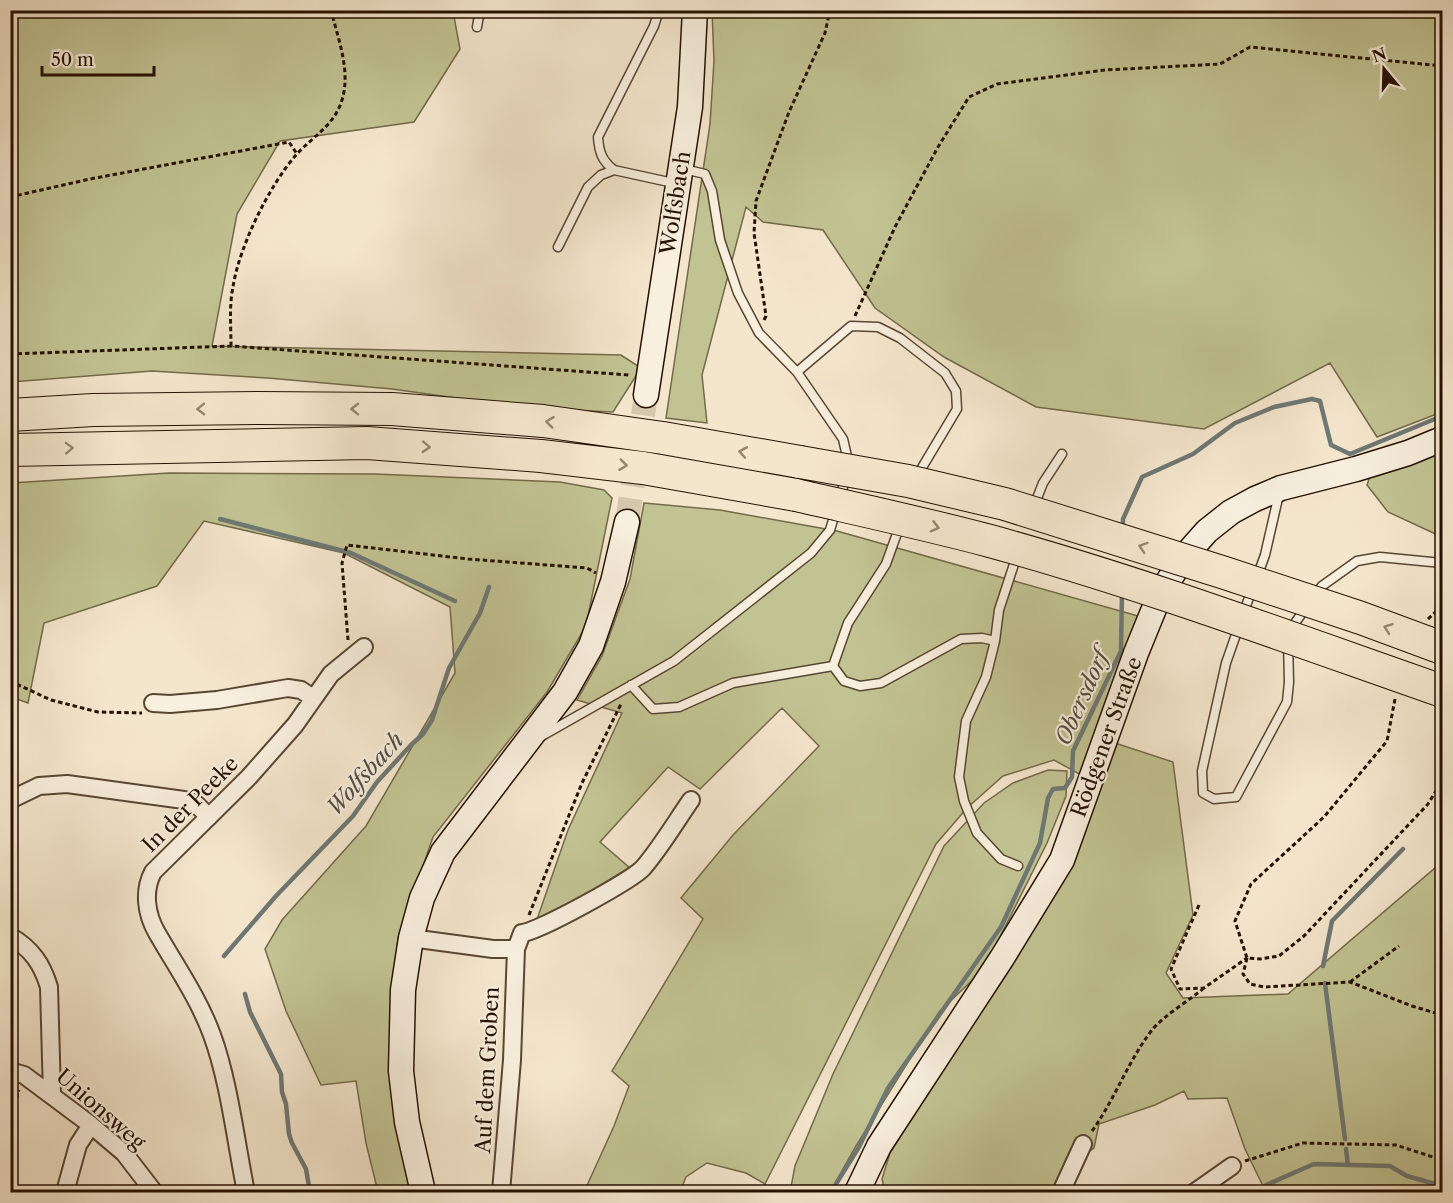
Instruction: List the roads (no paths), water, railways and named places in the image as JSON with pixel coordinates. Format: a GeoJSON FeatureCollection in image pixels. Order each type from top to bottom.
{"type":"FeatureCollection","features":[{"type":"Feature","properties":{"kind":"highway"},"geometry":{"type":"LineString","coordinates":[[10,415],[93,410],[392,409],[543,421],[663,438],[908,481],[1005,504],[1225,573],[1443,648]]}},
{"type":"Feature","properties":{"kind":"highway"},"geometry":{"type":"LineString","coordinates":[[10,450],[367,443],[530,455],[643,468],[796,495],[992,542],[1213,611],[1443,691]]}},
{"type":"Feature","properties":{"kind":"main road","name":"Wolfsbach"},"geometry":{"type":"LineString","coordinates":[[647,386],[680,176],[690,97],[695,10]]}},
{"type":"Feature","properties":{"kind":"main road","name":"Rödgener Straße"},"geometry":{"type":"LineString","coordinates":[[857,1192],[879,1146],[1002,958],[1062,860],[1136,653],[1167,583],[1184,558],[1207,531],[1231,512],[1281,488],[1356,469],[1408,453],[1443,439]]}},
{"type":"Feature","properties":{"kind":"main road"},"geometry":{"type":"LineString","coordinates":[[423,1192],[407,1122],[400,1071],[403,990],[411,938],[422,898],[443,852],[565,692],[591,646],[614,582],[627,522]]}},
{"type":"Feature","properties":{"kind":"main road","name":"Rödgener Straße"},"geometry":{"type":"LineString","coordinates":[[871,1192],[872,1161]]}},
{"type":"Feature","properties":{"kind":"street","name":"In der Peeke"},"geometry":{"type":"LineString","coordinates":[[246,1192],[220,1057],[201,1010],[155,930],[147,903],[148,882],[153,872],[268,756],[295,725],[331,674],[364,647]]}},
{"type":"Feature","properties":{"kind":"street"},"geometry":{"type":"LineString","coordinates":[[158,704],[217,700],[288,688],[301,690],[314,698]]}},
{"type":"Feature","properties":{"kind":"street"},"geometry":{"type":"LineString","coordinates":[[13,793],[39,786],[68,784],[184,800],[196,804],[209,817]]}},
{"type":"Feature","properties":{"kind":"street"},"geometry":{"type":"LineString","coordinates":[[411,938],[493,949],[519,941],[530,932],[642,870],[691,800]]}},
{"type":"Feature","properties":{"kind":"street"},"geometry":{"type":"LineString","coordinates":[[10,936],[36,956],[49,987],[52,1095]]}},
{"type":"Feature","properties":{"kind":"street","name":"Auf dem Groben"},"geometry":{"type":"LineString","coordinates":[[501,1192],[513,1060],[519,941]]}},
{"type":"Feature","properties":{"kind":"street","name":"Unionsweg"},"geometry":{"type":"LineString","coordinates":[[15,1078],[24,1074],[91,1125],[124,1153],[154,1192]]}},
{"type":"Feature","properties":{"kind":"street"},"geometry":{"type":"LineString","coordinates":[[65,1192],[78,1145],[91,1125]]}},
{"type":"Feature","properties":{"kind":"street"},"geometry":{"type":"LineString","coordinates":[[1061,1192],[1083,1144]]}},
{"type":"Feature","properties":{"kind":"street"},"geometry":{"type":"LineString","coordinates":[[1195,1192],[1232,1166]]}},
{"type":"Feature","properties":{"kind":"lane"},"geometry":{"type":"LineString","coordinates":[[477,27],[480,10]]}},
{"type":"Feature","properties":{"kind":"lane"},"geometry":{"type":"LineString","coordinates":[[614,170],[601,156],[598,137],[654,26],[658,10]]}},
{"type":"Feature","properties":{"kind":"lane"},"geometry":{"type":"LineString","coordinates":[[527,744],[683,654],[812,553],[830,530],[849,465],[843,439],[797,372],[759,333],[738,293],[720,240],[712,191],[705,174],[680,176],[614,170],[601,176],[588,187],[558,247]]}},
{"type":"Feature","properties":{"kind":"lane"},"geometry":{"type":"LineString","coordinates":[[797,372],[851,326],[878,327],[900,338],[945,373],[956,391],[957,409],[918,474],[910,496]]}},
{"type":"Feature","properties":{"kind":"lane"},"geometry":{"type":"LineString","coordinates":[[1028,522],[1043,483],[1062,454]]}},
{"type":"Feature","properties":{"kind":"lane"},"geometry":{"type":"LineString","coordinates":[[1281,488],[1265,555],[1226,663],[1202,771],[1203,793],[1214,799],[1236,797],[1287,702],[1289,682],[1287,646],[1295,623],[1322,586],[1357,561],[1380,557],[1443,563]]}},
{"type":"Feature","properties":{"kind":"lane"},"geometry":{"type":"LineString","coordinates":[[833,666],[849,623],[886,564],[906,507]]}},
{"type":"Feature","properties":{"kind":"lane"},"geometry":{"type":"LineString","coordinates":[[1018,866],[1001,859],[977,833],[964,801],[959,777],[966,721],[986,677],[995,641],[999,610],[1021,544]]}},
{"type":"Feature","properties":{"kind":"lane"},"geometry":{"type":"LineString","coordinates":[[833,666],[844,681],[860,686],[881,682],[961,639],[982,638],[995,641]]}},
{"type":"Feature","properties":{"kind":"lane"},"geometry":{"type":"LineString","coordinates":[[631,685],[653,709],[679,707],[733,683],[833,666]]}},
{"type":"Feature","properties":{"kind":"waterway","name":"Obersdorf"},"geometry":{"type":"LineString","coordinates":[[1123,530],[1123,519],[1142,477],[1193,454],[1235,423],[1274,407],[1312,399],[1320,401],[1331,445],[1350,454],[1442,416]]}},
{"type":"Feature","properties":{"kind":"waterway"},"geometry":{"type":"LineString","coordinates":[[220,519],[351,553],[455,601]]}},
{"type":"Feature","properties":{"kind":"waterway","name":"Wolfsbach"},"geometry":{"type":"LineString","coordinates":[[224,956],[276,896],[353,816],[377,782],[423,734],[432,720],[449,668],[480,613],[489,587]]}},
{"type":"Feature","properties":{"kind":"waterway","name":"Obersdorf"},"geometry":{"type":"LineString","coordinates":[[831,1192],[859,1147],[888,1088],[1001,927],[1040,843],[1048,798],[1053,789],[1065,788],[1072,777],[1073,751],[1121,651],[1122,592]]}},
{"type":"Feature","properties":{"kind":"waterway"},"geometry":{"type":"LineString","coordinates":[[1323,966],[1332,921],[1403,849]]}},
{"type":"Feature","properties":{"kind":"waterway"},"geometry":{"type":"LineString","coordinates":[[1325,983],[1345,1139]]}},
{"type":"Feature","properties":{"kind":"waterway"},"geometry":{"type":"LineString","coordinates":[[245,994],[250,1012],[281,1074],[289,1134],[306,1169],[310,1192]]}},
{"type":"Feature","properties":{"kind":"waterway"},"geometry":{"type":"LineString","coordinates":[[1346,1149],[1348,1165]]}},
{"type":"Feature","properties":{"kind":"waterway"},"geometry":{"type":"LineString","coordinates":[[1264,1192],[1266,1185],[1314,1164],[1390,1166],[1407,1176],[1442,1186]]}},
{"type":"Feature","properties":{"kind":"tunnel"},"geometry":{"type":"LineString","coordinates":[[627,522],[646,395]]}}]}
